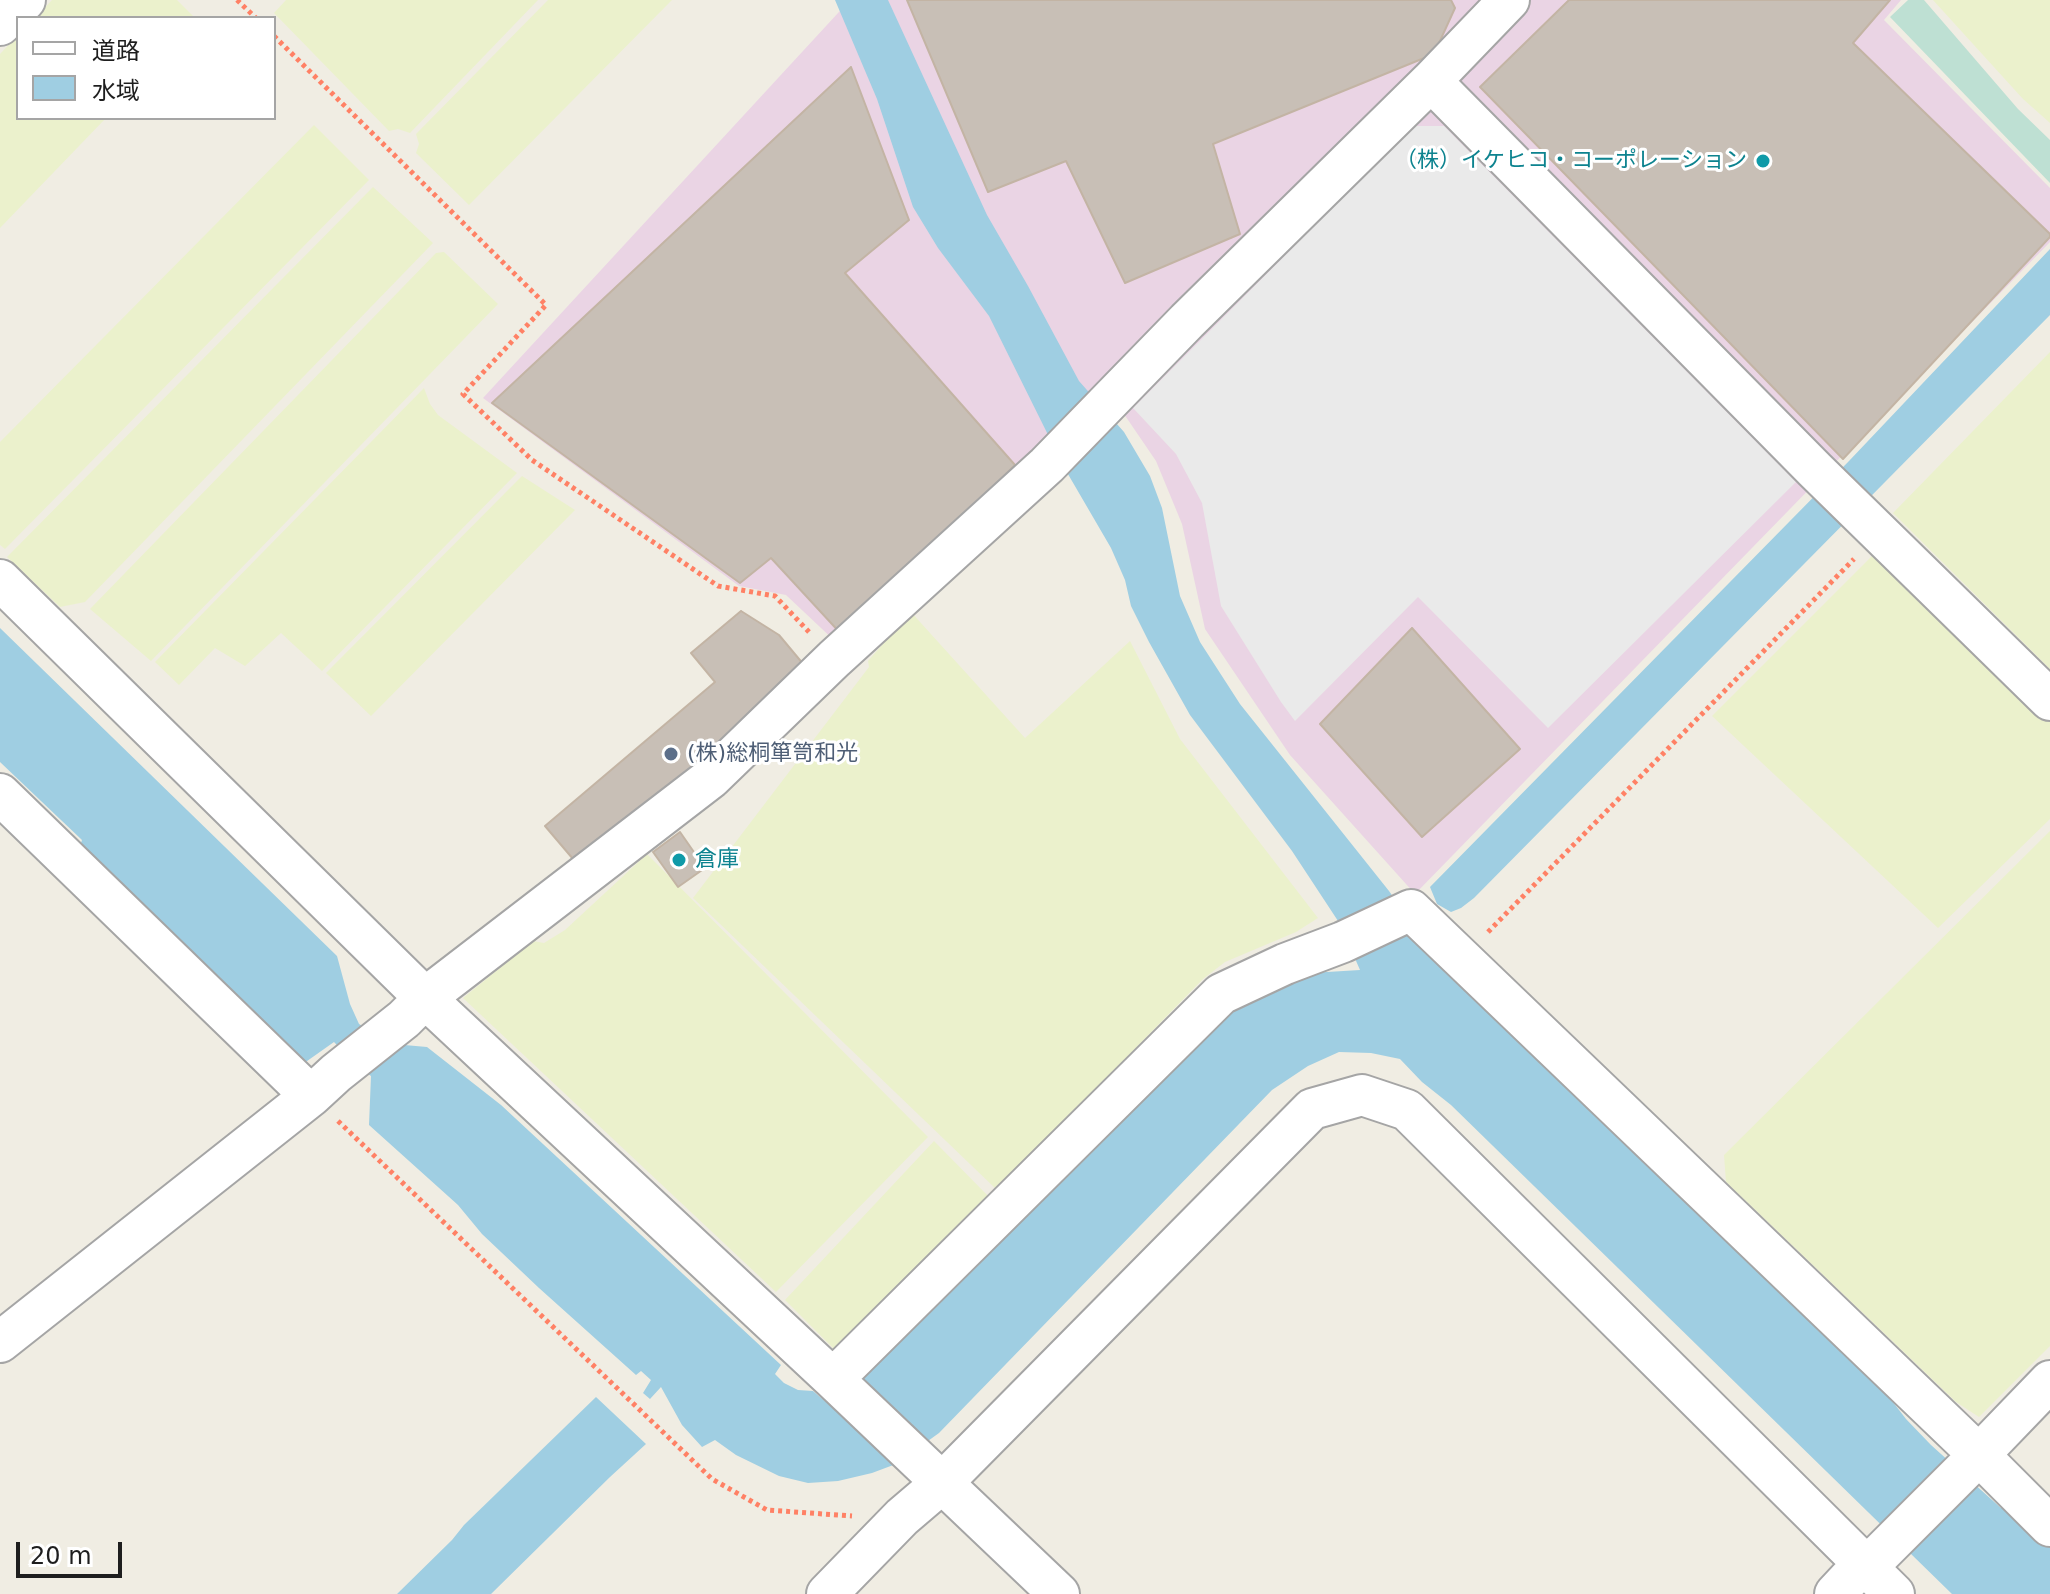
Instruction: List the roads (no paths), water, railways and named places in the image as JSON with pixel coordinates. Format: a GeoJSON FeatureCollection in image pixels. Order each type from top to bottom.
{"type":"FeatureCollection","features":[{"type":"Feature","properties":{"kind":"street"},"geometry":{"type":"LineString","coordinates":[[0,25],[25,0]]}},
{"type":"Feature","properties":{"kind":"street"},"geometry":{"type":"LineString","coordinates":[[0,1342],[414,1009],[711,778],[834,659],[1047,465],[1431,81],[1491,8]]}},
{"type":"Feature","properties":{"kind":"street"},"geometry":{"type":"LineString","coordinates":[[1431,81],[1815,470],[2050,700]]}},
{"type":"Feature","properties":{"kind":"street"},"geometry":{"type":"LineString","coordinates":[[0,580],[414,1009],[833,1379],[1059,1594]]}},
{"type":"Feature","properties":{"kind":"street"},"geometry":{"type":"LineString","coordinates":[[0,794],[324,1084]]}},
{"type":"Feature","properties":{"kind":"street"},"geometry":{"type":"LineString","coordinates":[[833,1379],[1221,994],[1411,910],[1976,1459],[2050,1526]]}},
{"type":"Feature","properties":{"kind":"street"},"geometry":{"type":"LineString","coordinates":[[827,1594],[938,1478],[1312,1109],[1362,1095],[1407,1110],[1871,1559],[1894,1594]]}},
{"type":"Feature","properties":{"kind":"street"},"geometry":{"type":"LineString","coordinates":[[1835,1594],[1976,1459],[2050,1381]]}},
{"type":"Feature","properties":{"kind":"water"},"geometry":{"type":"Polygon","coordinates":[[[835,0],[888,0],[987,215],[1079,381],[1124,432],[1150,476],[1162,508],[1180,596],[1200,642],[1240,704],[1389,891],[1413,925],[1422,949],[1879,1384],[1931,1445],[2001,1508],[2012,1507],[2050,1547],[2050,1594],[1952,1594],[1451,1105],[1400,1059],[1371,1053],[1339,1052],[1308,1066],[1272,1090],[939,1433],[896,1464],[838,1481],[808,1483],[779,1476],[736,1455],[715,1440],[702,1447],[682,1425],[661,1387],[650,1399],[643,1393],[651,1380],[641,1371],[636,1375],[539,1288],[482,1234],[458,1205],[369,1125],[371,1076],[334,1042],[300,1066],[79,849],[82,840],[0,762],[0,628],[337,956],[350,1004],[359,1024],[393,1044],[427,1047],[501,1105],[781,1365],[775,1374],[784,1383],[798,1390],[813,1391],[833,1408],[1209,1020],[1294,974],[1360,970],[1340,924],[1292,851],[1190,715],[1131,606],[1125,580],[1111,548],[1065,469],[989,316],[938,248],[913,207],[877,99],[835,0]]]}},
{"type":"Feature","properties":{"kind":"water"},"geometry":{"type":"Polygon","coordinates":[[[2050,249],[2050,315],[1474,898],[1451,912],[1437,904],[1430,887],[1849,461],[2050,249]]]}},
{"type":"Feature","properties":{"kind":"water"},"geometry":{"type":"Polygon","coordinates":[[[596,1397],[646,1444],[491,1594],[397,1594],[464,1525],[596,1397]]]}},
{"type":"Feature","properties":{"kind":"place","name":"（株）イケヒコ・コーポレーション"},"geometry":{"type":"Point","coordinates":[1763,161]}},
{"type":"Feature","properties":{"kind":"place","name":"(株)総桐箪笥和光"},"geometry":{"type":"Point","coordinates":[671,754]}},
{"type":"Feature","properties":{"kind":"place","name":"倉庫"},"geometry":{"type":"Point","coordinates":[679,860]}}]}
